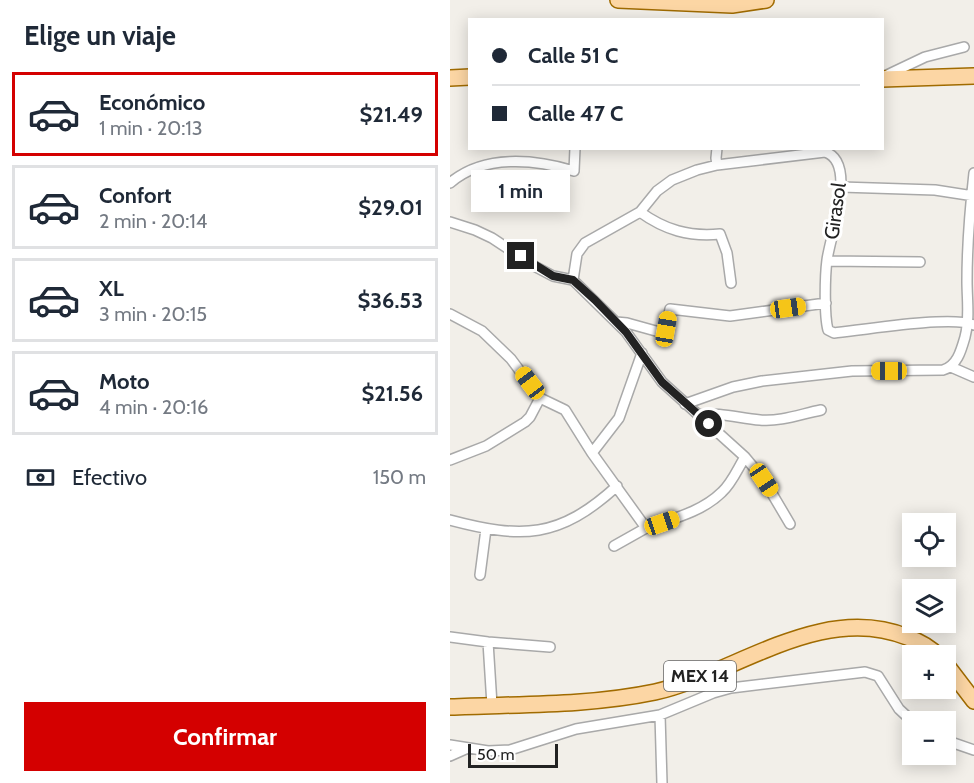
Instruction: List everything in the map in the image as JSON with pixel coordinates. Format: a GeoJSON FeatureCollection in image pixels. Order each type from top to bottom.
{"type":"FeatureCollection","features":[{"type":"Feature","properties":{"kind":"main road"},"geometry":{"type":"LineString","coordinates":[[618,0],[690,4],[766,0]]}},
{"type":"Feature","properties":{"kind":"main road"},"geometry":{"type":"LineString","coordinates":[[884,78],[974,76]]}},
{"type":"Feature","properties":{"kind":"main road"},"geometry":{"type":"LineString","coordinates":[[450,78],[468,77]]}},
{"type":"Feature","properties":{"kind":"main road","name":"MEX 14"},"geometry":{"type":"LineString","coordinates":[[450,707],[590,702],[657,692],[793,640],[834,630],[880,629],[899,633],[924,645]]}},
{"type":"Feature","properties":{"kind":"main road"},"geometry":{"type":"LineString","coordinates":[[956,677],[974,701]]}},
{"type":"Feature","properties":{"kind":"street"},"geometry":{"type":"LineString","coordinates":[[884,77],[925,57],[964,47]]}},
{"type":"Feature","properties":{"kind":"street"},"geometry":{"type":"LineString","coordinates":[[450,183],[474,167],[488,163],[540,162],[574,171],[575,150]]}},
{"type":"Feature","properties":{"kind":"street"},"geometry":{"type":"LineString","coordinates":[[717,150],[717,165]]}},
{"type":"Feature","properties":{"kind":"street","name":"Girasol"},"geometry":{"type":"LineString","coordinates":[[640,212],[663,185],[697,170],[717,165],[825,152],[832,154],[839,166],[841,187],[827,261],[826,327],[829,331],[834,333],[915,324],[970,323]]}},
{"type":"Feature","properties":{"kind":"street"},"geometry":{"type":"LineString","coordinates":[[686,404],[733,387],[762,381],[852,371],[943,370],[954,365],[970,323],[974,173]]}},
{"type":"Feature","properties":{"kind":"street"},"geometry":{"type":"LineString","coordinates":[[841,187],[935,190],[973,196]]}},
{"type":"Feature","properties":{"kind":"street"},"geometry":{"type":"LineString","coordinates":[[573,280],[577,254],[585,243],[640,212],[653,222],[678,232],[720,234],[727,253],[731,283]]}},
{"type":"Feature","properties":{"kind":"street"},"geometry":{"type":"LineString","coordinates":[[450,222],[492,238],[553,276],[573,280],[616,322],[642,352],[657,376],[745,457],[764,480],[790,524]]}},
{"type":"Feature","properties":{"kind":"street"},"geometry":{"type":"LineString","coordinates":[[827,261],[920,262]]}},
{"type":"Feature","properties":{"kind":"street"},"geometry":{"type":"LineString","coordinates":[[616,322],[663,333],[670,309],[730,316],[826,303]]}},
{"type":"Feature","properties":{"kind":"street"},"geometry":{"type":"LineString","coordinates":[[450,314],[482,331],[511,359],[540,398],[565,410],[592,453],[646,528]]}},
{"type":"Feature","properties":{"kind":"street"},"geometry":{"type":"LineString","coordinates":[[592,453],[619,418],[642,352]]}},
{"type":"Feature","properties":{"kind":"street"},"geometry":{"type":"LineString","coordinates":[[954,365],[974,377]]}},
{"type":"Feature","properties":{"kind":"street"},"geometry":{"type":"LineString","coordinates":[[450,460],[486,446],[525,422],[540,398]]}},
{"type":"Feature","properties":{"kind":"street"},"geometry":{"type":"LineString","coordinates":[[698,415],[720,414],[760,420],[821,410]]}},
{"type":"Feature","properties":{"kind":"street"},"geometry":{"type":"LineString","coordinates":[[614,546],[646,528],[692,512],[717,496],[727,486],[745,457]]}},
{"type":"Feature","properties":{"kind":"street"},"geometry":{"type":"LineString","coordinates":[[450,520],[486,529],[538,531],[581,513],[617,486]]}},
{"type":"Feature","properties":{"kind":"street"},"geometry":{"type":"LineString","coordinates":[[480,575],[486,529]]}},
{"type":"Feature","properties":{"kind":"street"},"geometry":{"type":"LineString","coordinates":[[450,637],[550,647]]}},
{"type":"Feature","properties":{"kind":"street"},"geometry":{"type":"LineString","coordinates":[[488,642],[492,705]]}},
{"type":"Feature","properties":{"kind":"street"},"geometry":{"type":"LineString","coordinates":[[450,745],[497,752],[510,750],[576,729],[660,715],[731,688],[865,672],[878,676],[902,713]]}},
{"type":"Feature","properties":{"kind":"street"},"geometry":{"type":"LineString","coordinates":[[660,715],[662,783]]}},
{"type":"Feature","properties":{"kind":"street"},"geometry":{"type":"LineString","coordinates":[[956,744],[974,750]]}},
{"type":"Feature","properties":{"kind":"street"},"geometry":{"type":"LineString","coordinates":[[450,756],[471,747]]}},
{"type":"Feature","properties":{"kind":"route"},"geometry":{"type":"LineString","coordinates":[[521,256],[553,276],[573,280],[626,332],[662,382],[709,424]]}}]}
